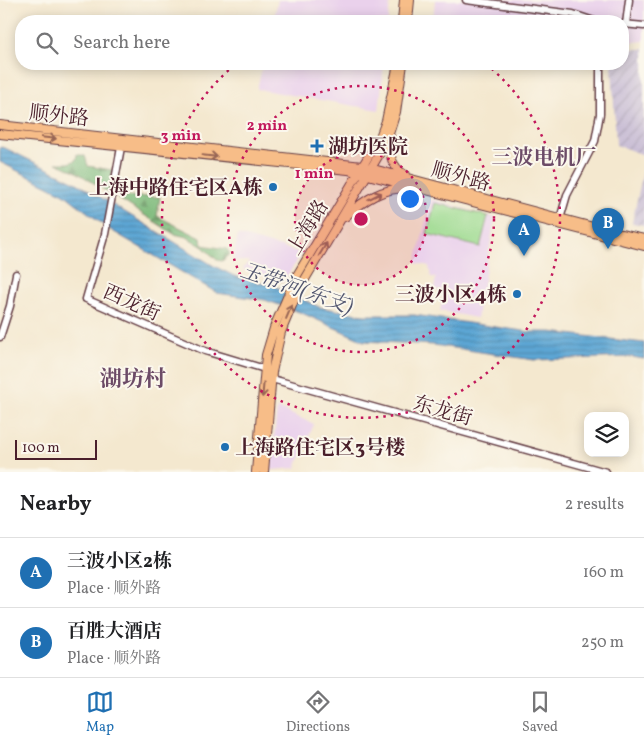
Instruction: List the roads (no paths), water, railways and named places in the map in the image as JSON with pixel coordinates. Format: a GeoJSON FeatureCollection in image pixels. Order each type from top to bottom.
{"type":"FeatureCollection","features":[{"type":"Feature","properties":{"kind":"main road"},"geometry":{"type":"LineString","coordinates":[[403,15],[404,0]]}},
{"type":"Feature","properties":{"kind":"main road"},"geometry":{"type":"LineString","coordinates":[[409,15],[410,0]]}},
{"type":"Feature","properties":{"kind":"main road","name":"上海路"},"geometry":{"type":"LineString","coordinates":[[264,472],[272,379],[281,332],[294,291],[296,277],[380,137],[386,121],[397,70]]}},
{"type":"Feature","properties":{"kind":"main road","name":"上海路"},"geometry":{"type":"LineString","coordinates":[[256,472],[266,355],[275,325],[386,143],[392,130],[396,112],[402,70]]}},
{"type":"Feature","properties":{"kind":"main road","name":"顺外路"},"geometry":{"type":"LineString","coordinates":[[0,125],[122,142],[361,169],[419,188],[644,246]]}},
{"type":"Feature","properties":{"kind":"main road"},"geometry":{"type":"LineString","coordinates":[[392,130],[389,153],[392,161],[398,170],[411,179]]}},
{"type":"Feature","properties":{"kind":"main road","name":"顺外路"},"geometry":{"type":"LineString","coordinates":[[0,134],[122,142]]}},
{"type":"Feature","properties":{"kind":"main road","name":"顺外路"},"geometry":{"type":"LineString","coordinates":[[369,172],[411,179],[560,219],[644,239]]}},
{"type":"Feature","properties":{"kind":"main road"},"geometry":{"type":"LineString","coordinates":[[338,223],[359,205],[376,194],[392,189],[419,188]]}},
{"type":"Feature","properties":{"kind":"street"},"geometry":{"type":"LineString","coordinates":[[466,0],[500,2],[576,15]]}},
{"type":"Feature","properties":{"kind":"street"},"geometry":{"type":"LineString","coordinates":[[626,15],[629,0]]}},
{"type":"Feature","properties":{"kind":"street"},"geometry":{"type":"LineString","coordinates":[[629,24],[644,26]]}},
{"type":"Feature","properties":{"kind":"street"},"geometry":{"type":"LineString","coordinates":[[560,219],[567,195],[595,141],[600,114],[600,70]]}},
{"type":"Feature","properties":{"kind":"street","name":"西龙街"},"geometry":{"type":"LineString","coordinates":[[122,142],[105,234],[86,299],[205,351],[265,368]]}},
{"type":"Feature","properties":{"kind":"street"},"geometry":{"type":"LineString","coordinates":[[0,337],[10,306],[16,274]]}},
{"type":"Feature","properties":{"kind":"street","name":"东龙街"},"geometry":{"type":"LineString","coordinates":[[272,379],[606,472]]}},
{"type":"Feature","properties":{"kind":"water"},"geometry":{"type":"Polygon","coordinates":[[[0,147],[77,183],[214,266],[234,276],[274,286],[319,307],[364,315],[414,315],[530,332],[551,332],[644,343],[644,359],[632,357],[534,360],[434,345],[364,341],[302,313],[265,300],[217,293],[109,229],[64,194],[0,162],[0,147]]]}},
{"type":"Feature","properties":{"kind":"place","name":"湖坊医院"},"geometry":{"type":"Point","coordinates":[317,146]}},
{"type":"Feature","properties":{"kind":"place","name":"上海中路住宅区A栋"},"geometry":{"type":"Point","coordinates":[273,187]}},
{"type":"Feature","properties":{"kind":"place","name":"百胜大酒店"},"geometry":{"type":"Point","coordinates":[608,249]}},
{"type":"Feature","properties":{"kind":"place","name":"三波小区2栋"},"geometry":{"type":"Point","coordinates":[524,256]}},
{"type":"Feature","properties":{"kind":"place","name":"三波小区4栋"},"geometry":{"type":"Point","coordinates":[517,294]}},
{"type":"Feature","properties":{"kind":"place","name":"上海路住宅区3号楼"},"geometry":{"type":"Point","coordinates":[225,447]}},
{"type":"Feature","properties":{"kind":"district","name":"三波电机厂"},"geometry":{"type":"Point","coordinates":[544,157]}},
{"type":"Feature","properties":{"kind":"district","name":"湖坊村"},"geometry":{"type":"Point","coordinates":[133,378]}},
{"type":"Feature","properties":{"kind":"water label","name":"玉带河(东支)"},"geometry":{"type":"Point","coordinates":[297,288]}}]}
